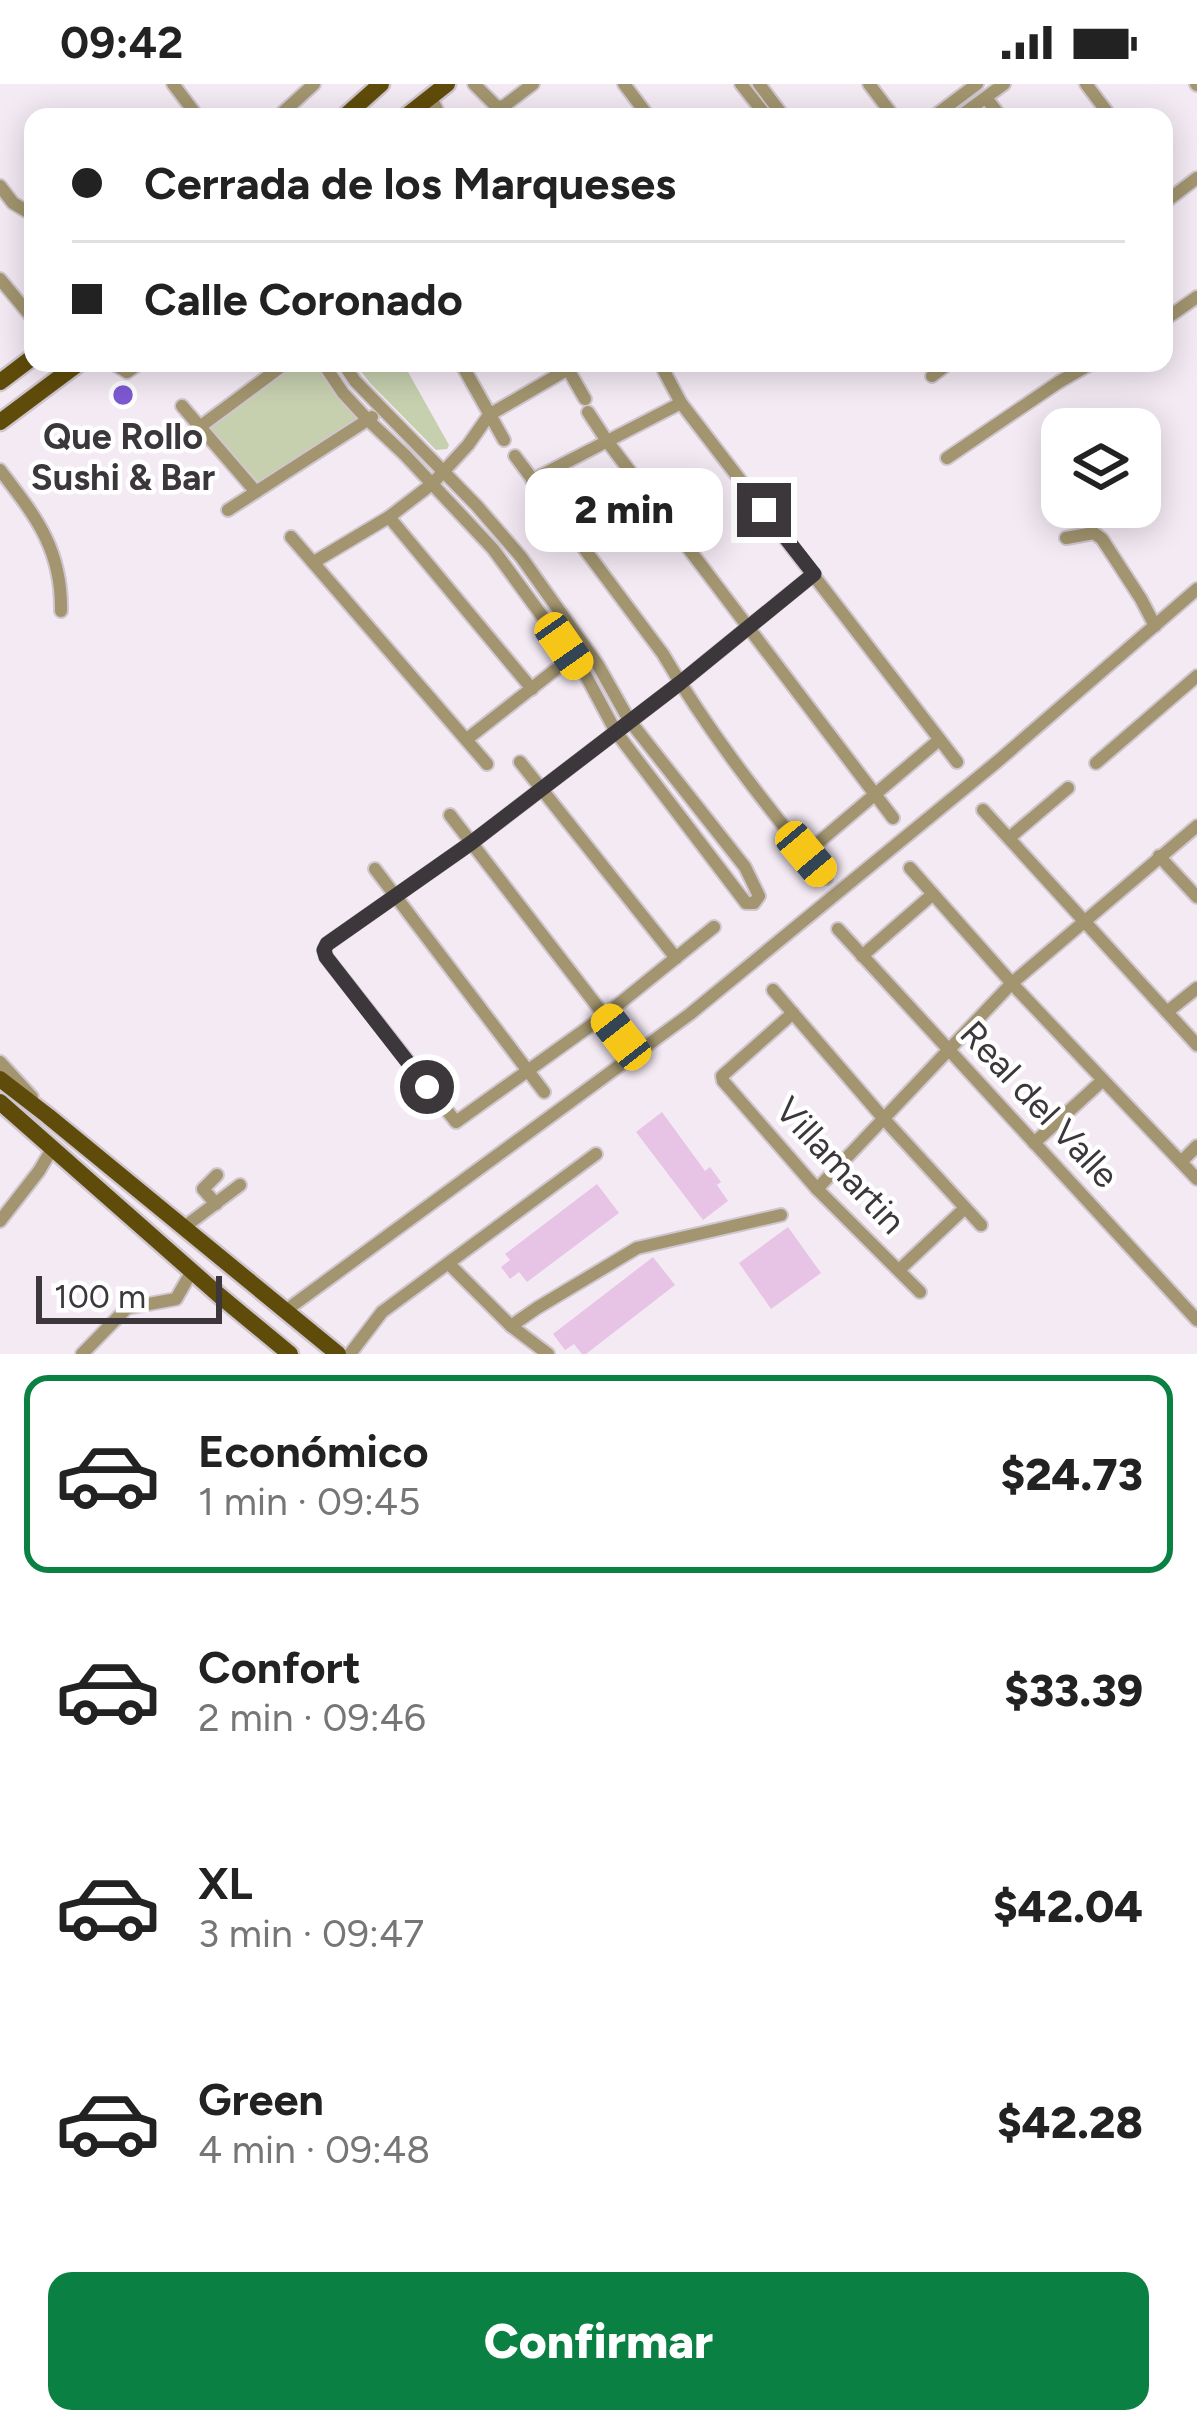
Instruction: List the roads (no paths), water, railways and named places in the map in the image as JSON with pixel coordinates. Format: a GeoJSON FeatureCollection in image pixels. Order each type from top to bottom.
{"type":"FeatureCollection","features":[{"type":"Feature","properties":{"kind":"main road"},"geometry":{"type":"LineString","coordinates":[[354,108],[381,84]]}},
{"type":"Feature","properties":{"kind":"main road"},"geometry":{"type":"LineString","coordinates":[[417,108],[447,84]]}},
{"type":"Feature","properties":{"kind":"main road"},"geometry":{"type":"LineString","coordinates":[[0,382],[24,364]]}},
{"type":"Feature","properties":{"kind":"main road"},"geometry":{"type":"LineString","coordinates":[[0,422],[67,372]]}},
{"type":"Feature","properties":{"kind":"main road"},"geometry":{"type":"LineString","coordinates":[[0,1079],[338,1354]]}},
{"type":"Feature","properties":{"kind":"main road"},"geometry":{"type":"LineString","coordinates":[[0,1102],[273,1347],[290,1354]]}},
{"type":"Feature","properties":{"kind":"street"},"geometry":{"type":"LineString","coordinates":[[173,84],[191,108]]}},
{"type":"Feature","properties":{"kind":"street"},"geometry":{"type":"LineString","coordinates":[[288,108],[314,84]]}},
{"type":"Feature","properties":{"kind":"street"},"geometry":{"type":"LineString","coordinates":[[474,84],[497,106],[504,106],[533,84]]}},
{"type":"Feature","properties":{"kind":"street"},"geometry":{"type":"LineString","coordinates":[[624,84],[642,108]]}},
{"type":"Feature","properties":{"kind":"street"},"geometry":{"type":"LineString","coordinates":[[741,84],[760,108]]}},
{"type":"Feature","properties":{"kind":"street"},"geometry":{"type":"LineString","coordinates":[[759,84],[777,108]]}},
{"type":"Feature","properties":{"kind":"street"},"geometry":{"type":"LineString","coordinates":[[869,84],[887,108]]}},
{"type":"Feature","properties":{"kind":"street"},"geometry":{"type":"LineString","coordinates":[[945,108],[977,84]]}},
{"type":"Feature","properties":{"kind":"street"},"geometry":{"type":"LineString","coordinates":[[972,108],[1004,84]]}},
{"type":"Feature","properties":{"kind":"street"},"geometry":{"type":"LineString","coordinates":[[1086,84],[1104,108]]}},
{"type":"Feature","properties":{"kind":"street"},"geometry":{"type":"LineString","coordinates":[[431,97],[436,108]]}},
{"type":"Feature","properties":{"kind":"street"},"geometry":{"type":"LineString","coordinates":[[986,98],[994,108]]}},
{"type":"Feature","properties":{"kind":"street"},"geometry":{"type":"LineString","coordinates":[[0,186],[24,210]]}},
{"type":"Feature","properties":{"kind":"street"},"geometry":{"type":"LineString","coordinates":[[0,279],[24,308]]}},
{"type":"Feature","properties":{"kind":"street"},"geometry":{"type":"LineString","coordinates":[[201,426],[274,372]]}},
{"type":"Feature","properties":{"kind":"street"},"geometry":{"type":"LineString","coordinates":[[329,372],[368,420],[470,523],[518,583],[586,676],[616,732],[746,903],[754,903],[759,896],[745,867],[629,719],[598,665],[520,557],[349,372]]}},
{"type":"Feature","properties":{"kind":"street"},"geometry":{"type":"LineString","coordinates":[[465,372],[504,440]]}},
{"type":"Feature","properties":{"kind":"street"},"geometry":{"type":"LineString","coordinates":[[314,562],[389,517],[432,484],[489,415],[557,372]]}},
{"type":"Feature","properties":{"kind":"street"},"geometry":{"type":"LineString","coordinates":[[569,372],[607,441],[893,818]]}},
{"type":"Feature","properties":{"kind":"street"},"geometry":{"type":"LineString","coordinates":[[665,372],[681,403],[958,762]]}},
{"type":"Feature","properties":{"kind":"street"},"geometry":{"type":"LineString","coordinates":[[932,376],[937,372]]}},
{"type":"Feature","properties":{"kind":"street"},"geometry":{"type":"LineString","coordinates":[[947,458],[1076,372]]}},
{"type":"Feature","properties":{"kind":"street"},"geometry":{"type":"LineString","coordinates":[[532,480],[681,403]]}},
{"type":"Feature","properties":{"kind":"street"},"geometry":{"type":"LineString","coordinates":[[182,406],[256,492]]}},
{"type":"Feature","properties":{"kind":"street"},"geometry":{"type":"LineString","coordinates":[[229,510],[382,408]]}},
{"type":"Feature","properties":{"kind":"street"},"geometry":{"type":"LineString","coordinates":[[515,456],[663,654],[731,757],[826,878]]}},
{"type":"Feature","properties":{"kind":"street"},"geometry":{"type":"LineString","coordinates":[[0,470],[55,554],[62,583],[61,611]]}},
{"type":"Feature","properties":{"kind":"street"},"geometry":{"type":"LineString","coordinates":[[389,517],[532,689]]}},
{"type":"Feature","properties":{"kind":"street"},"geometry":{"type":"LineString","coordinates":[[1066,538],[1094,533],[1102,538],[1155,626]]}},
{"type":"Feature","properties":{"kind":"street"},"geometry":{"type":"LineString","coordinates":[[291,537],[488,764]]}},
{"type":"Feature","properties":{"kind":"street"},"geometry":{"type":"LineString","coordinates":[[714,927],[604,1016],[456,1122],[324,950],[680,683],[814,574]]}},
{"type":"Feature","properties":{"kind":"street"},"geometry":{"type":"LineString","coordinates":[[285,1312],[690,1014],[998,761],[1197,589]]}},
{"type":"Feature","properties":{"kind":"street"},"geometry":{"type":"LineString","coordinates":[[467,739],[555,670]]}},
{"type":"Feature","properties":{"kind":"street"},"geometry":{"type":"LineString","coordinates":[[1096,763],[1197,676]]}},
{"type":"Feature","properties":{"kind":"street"},"geometry":{"type":"LineString","coordinates":[[806,854],[939,740]]}},
{"type":"Feature","properties":{"kind":"street"},"geometry":{"type":"LineString","coordinates":[[520,762],[676,958]]}},
{"type":"Feature","properties":{"kind":"street"},"geometry":{"type":"LineString","coordinates":[[1009,838],[1068,788]]}},
{"type":"Feature","properties":{"kind":"street"},"geometry":{"type":"LineString","coordinates":[[983,810],[1197,1045]]}},
{"type":"Feature","properties":{"kind":"street"},"geometry":{"type":"LineString","coordinates":[[449,815],[621,1037]]}},
{"type":"Feature","properties":{"kind":"street"},"geometry":{"type":"LineString","coordinates":[[817,1189],[1012,983],[1197,826]]}},
{"type":"Feature","properties":{"kind":"street"},"geometry":{"type":"LineString","coordinates":[[1159,856],[1197,898]]}},
{"type":"Feature","properties":{"kind":"street"},"geometry":{"type":"LineString","coordinates":[[910,868],[1197,1179]]}},
{"type":"Feature","properties":{"kind":"street"},"geometry":{"type":"LineString","coordinates":[[375,869],[544,1092]]}},
{"type":"Feature","properties":{"kind":"street"},"geometry":{"type":"LineString","coordinates":[[862,956],[933,894]]}},
{"type":"Feature","properties":{"kind":"street","name":"Real del Valle"},"geometry":{"type":"LineString","coordinates":[[838,929],[1197,1320]]}},
{"type":"Feature","properties":{"kind":"street"},"geometry":{"type":"LineString","coordinates":[[1167,1012],[1197,988]]}},
{"type":"Feature","properties":{"kind":"street"},"geometry":{"type":"LineString","coordinates":[[773,990],[981,1225]]}},
{"type":"Feature","properties":{"kind":"street","name":"Villamartin"},"geometry":{"type":"LineString","coordinates":[[793,1013],[722,1076],[722,1082],[817,1189],[920,1292]]}},
{"type":"Feature","properties":{"kind":"street"},"geometry":{"type":"LineString","coordinates":[[0,1062],[48,1115]]}},
{"type":"Feature","properties":{"kind":"street"},"geometry":{"type":"LineString","coordinates":[[1034,1143],[1103,1080]]}},
{"type":"Feature","properties":{"kind":"street"},"geometry":{"type":"LineString","coordinates":[[0,1112],[27,1127]]}},
{"type":"Feature","properties":{"kind":"street"},"geometry":{"type":"LineString","coordinates":[[1180,1162],[1197,1146]]}},
{"type":"Feature","properties":{"kind":"street"},"geometry":{"type":"LineString","coordinates":[[0,1220],[52,1149]]}},
{"type":"Feature","properties":{"kind":"street"},"geometry":{"type":"LineString","coordinates":[[350,1354],[382,1312],[596,1154]]}},
{"type":"Feature","properties":{"kind":"street"},"geometry":{"type":"LineString","coordinates":[[216,1204],[203,1188],[218,1175]]}},
{"type":"Feature","properties":{"kind":"street"},"geometry":{"type":"LineString","coordinates":[[183,1228],[241,1185]]}},
{"type":"Feature","properties":{"kind":"street"},"geometry":{"type":"LineString","coordinates":[[899,1270],[965,1208]]}},
{"type":"Feature","properties":{"kind":"street"},"geometry":{"type":"LineString","coordinates":[[511,1326],[637,1248],[781,1215]]}},
{"type":"Feature","properties":{"kind":"street"},"geometry":{"type":"LineString","coordinates":[[449,1264],[511,1326],[548,1354]]}},
{"type":"Feature","properties":{"kind":"street"},"geometry":{"type":"LineString","coordinates":[[82,1354],[128,1309],[176,1299],[192,1271]]}},
{"type":"Feature","properties":{"kind":"place","name":"Que Rollo Sushi & Bar"},"geometry":{"type":"Point","coordinates":[123,395]}}]}
